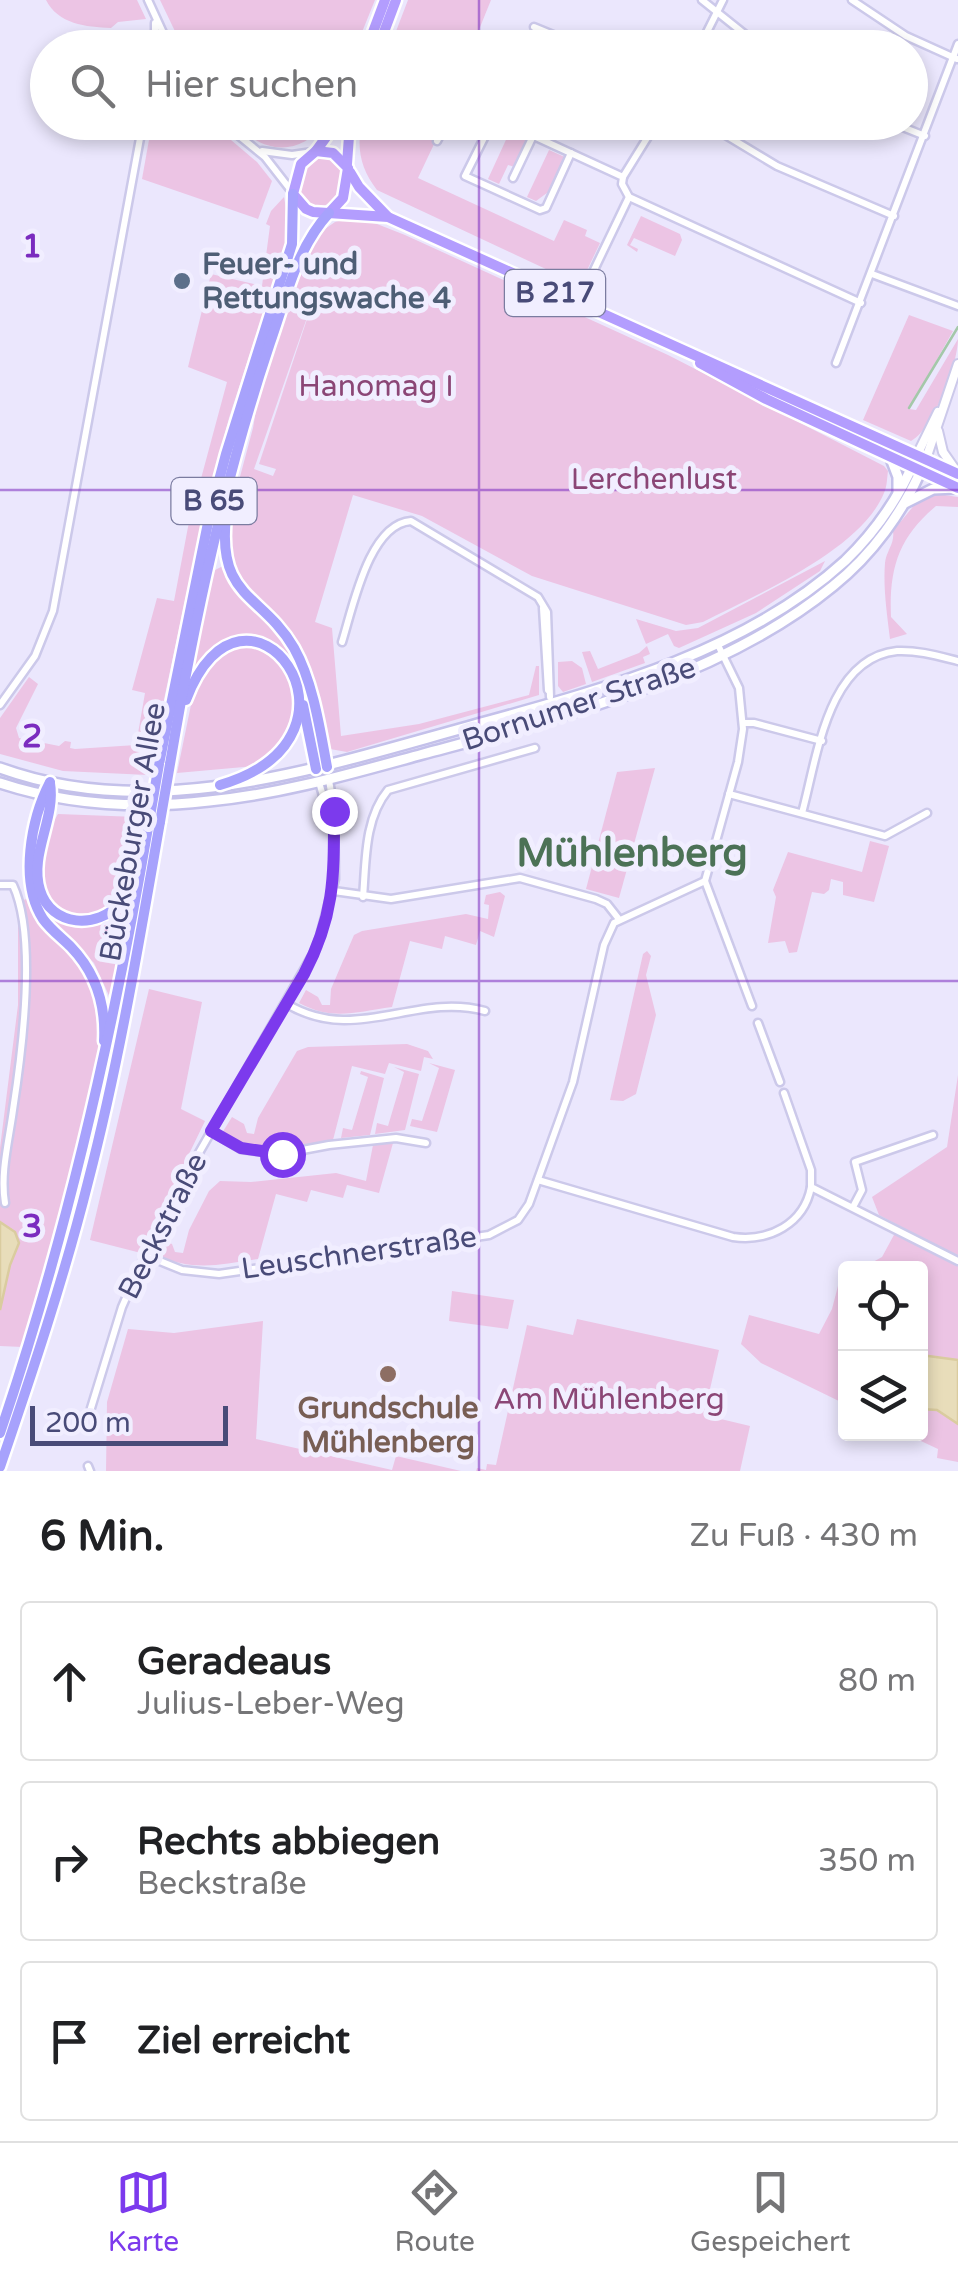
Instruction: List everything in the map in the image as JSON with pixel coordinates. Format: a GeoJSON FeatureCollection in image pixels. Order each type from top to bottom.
{"type":"FeatureCollection","features":[{"type":"Feature","properties":{"kind":"highway","name":"Bückeburger Allee"},"geometry":{"type":"LineString","coordinates":[[165,764],[191,595],[217,486],[292,244],[293,194]]}},
{"type":"Feature","properties":{"kind":"highway","name":"Bückeburger Allee"},"geometry":{"type":"LineString","coordinates":[[0,1433],[67,1239],[201,597],[250,403],[299,260],[310,236],[329,213]]}},
{"type":"Feature","properties":{"kind":"highway"},"geometry":{"type":"LineString","coordinates":[[250,403],[249,435],[226,514],[226,554],[246,596],[284,634],[300,659],[322,768]]}},
{"type":"Feature","properties":{"kind":"highway"},"geometry":{"type":"LineString","coordinates":[[165,764],[192,682],[204,663],[219,649],[247,641],[268,646],[285,658],[297,680],[322,768]]}},
{"type":"Feature","properties":{"kind":"highway"},"geometry":{"type":"LineString","coordinates":[[220,786],[259,770],[284,746],[298,712],[297,680]]}},
{"type":"Feature","properties":{"kind":"highway"},"geometry":{"type":"LineString","coordinates":[[50,782],[38,861],[39,884],[50,906],[74,921],[99,918],[119,904],[154,822]]}},
{"type":"Feature","properties":{"kind":"highway"},"geometry":{"type":"LineString","coordinates":[[48,796],[30,864],[34,897],[44,919],[74,950],[96,984],[105,1037],[102,1073]]}},
{"type":"Feature","properties":{"kind":"highway","name":"Bückeburger Allee"},"geometry":{"type":"LineString","coordinates":[[0,1467],[67,1239],[124,1023],[154,822]]}},
{"type":"Feature","properties":{"kind":"main road"},"geometry":{"type":"LineString","coordinates":[[374,30],[385,0]]}},
{"type":"Feature","properties":{"kind":"main road"},"geometry":{"type":"LineString","coordinates":[[385,30],[396,0]]}},
{"type":"Feature","properties":{"kind":"main road","name":"B 65"},"geometry":{"type":"LineString","coordinates":[[293,194],[301,164],[324,140]]}},
{"type":"Feature","properties":{"kind":"main road","name":"B 65"},"geometry":{"type":"LineString","coordinates":[[329,213],[346,190],[349,140]]}},
{"type":"Feature","properties":{"kind":"main road"},"geometry":{"type":"LineString","coordinates":[[316,151],[333,152],[348,166]]}},
{"type":"Feature","properties":{"kind":"main road","name":"B 217"},"geometry":{"type":"LineString","coordinates":[[348,166],[359,188],[388,216],[674,347],[720,364],[919,463],[958,488]]}},
{"type":"Feature","properties":{"kind":"main road"},"geometry":{"type":"LineString","coordinates":[[293,194],[306,209],[329,213]]}},
{"type":"Feature","properties":{"kind":"main road","name":"B 217"},"geometry":{"type":"LineString","coordinates":[[329,213],[388,216]]}},
{"type":"Feature","properties":{"kind":"main road","name":"B 217"},"geometry":{"type":"LineString","coordinates":[[674,347],[766,399],[890,456],[958,474]]}},
{"type":"Feature","properties":{"kind":"main road"},"geometry":{"type":"LineString","coordinates":[[890,456],[898,477],[900,500],[933,490],[958,488]]}},
{"type":"Feature","properties":{"kind":"main road","name":"Bornumer Straße"},"geometry":{"type":"LineString","coordinates":[[0,783],[48,796],[118,804],[193,803],[324,781],[555,716],[660,681],[720,648],[790,618],[835,585],[870,551],[919,463]]}},
{"type":"Feature","properties":{"kind":"main road","name":"Bornumer Straße"},"geometry":{"type":"LineString","coordinates":[[0,768],[50,782],[119,790],[220,786],[322,768],[720,648]]}},
{"type":"Feature","properties":{"kind":"main road"},"geometry":{"type":"LineString","coordinates":[[322,768],[324,781]]}},
{"type":"Feature","properties":{"kind":"street"},"geometry":{"type":"LineString","coordinates":[[148,0],[162,30]]}},
{"type":"Feature","properties":{"kind":"street"},"geometry":{"type":"LineString","coordinates":[[702,0],[742,30]]}},
{"type":"Feature","properties":{"kind":"street"},"geometry":{"type":"LineString","coordinates":[[708,30],[723,0]]}},
{"type":"Feature","properties":{"kind":"street"},"geometry":{"type":"LineString","coordinates":[[852,0],[897,30]]}},
{"type":"Feature","properties":{"kind":"street"},"geometry":{"type":"LineString","coordinates":[[155,16],[155,30]]}},
{"type":"Feature","properties":{"kind":"street"},"geometry":{"type":"LineString","coordinates":[[534,27],[541,30]]}},
{"type":"Feature","properties":{"kind":"street"},"geometry":{"type":"LineString","coordinates":[[928,129],[956,59],[958,44]]}},
{"type":"Feature","properties":{"kind":"street"},"geometry":{"type":"LineString","coordinates":[[928,46],[956,59]]}},
{"type":"Feature","properties":{"kind":"street"},"geometry":{"type":"LineString","coordinates":[[0,705],[35,656],[53,611],[141,140]]}},
{"type":"Feature","properties":{"kind":"street"},"geometry":{"type":"LineString","coordinates":[[244,140],[274,166],[293,194]]}},
{"type":"Feature","properties":{"kind":"street"},"geometry":{"type":"LineString","coordinates":[[483,140],[465,176],[540,210],[546,208],[571,154]]}},
{"type":"Feature","properties":{"kind":"street"},"geometry":{"type":"LineString","coordinates":[[513,178],[530,140]]}},
{"type":"Feature","properties":{"kind":"street"},"geometry":{"type":"LineString","coordinates":[[541,140],[623,177]]}},
{"type":"Feature","properties":{"kind":"street"},"geometry":{"type":"LineString","coordinates":[[646,140],[623,177],[624,192],[629,197],[861,303]]}},
{"type":"Feature","properties":{"kind":"street"},"geometry":{"type":"LineString","coordinates":[[734,140],[777,166],[894,216]]}},
{"type":"Feature","properties":{"kind":"street"},"geometry":{"type":"LineString","coordinates":[[836,363],[923,140]]}},
{"type":"Feature","properties":{"kind":"street"},"geometry":{"type":"LineString","coordinates":[[256,150],[292,155],[316,151]]}},
{"type":"Feature","properties":{"kind":"street"},"geometry":{"type":"LineString","coordinates":[[592,272],[629,197]]}},
{"type":"Feature","properties":{"kind":"street"},"geometry":{"type":"LineString","coordinates":[[872,274],[958,306]]}},
{"type":"Feature","properties":{"kind":"street"},"geometry":{"type":"LineString","coordinates":[[919,463],[958,364]]}},
{"type":"Feature","properties":{"kind":"street"},"geometry":{"type":"LineString","coordinates":[[919,463],[945,400]]}},
{"type":"Feature","properties":{"kind":"street"},"geometry":{"type":"LineString","coordinates":[[937,427],[943,452],[958,474]]}},
{"type":"Feature","properties":{"kind":"street"},"geometry":{"type":"LineString","coordinates":[[342,642],[368,562],[390,528],[402,522],[420,524],[538,596],[543,606],[546,679],[555,716]]}},
{"type":"Feature","properties":{"kind":"street"},"geometry":{"type":"LineString","coordinates":[[720,648],[738,688],[744,723],[705,881],[752,1006]]}},
{"type":"Feature","properties":{"kind":"street"},"geometry":{"type":"LineString","coordinates":[[802,813],[840,687],[867,661],[883,654],[910,651],[958,661]]}},
{"type":"Feature","properties":{"kind":"street"},"geometry":{"type":"LineString","coordinates":[[744,723],[822,740]]}},
{"type":"Feature","properties":{"kind":"street"},"geometry":{"type":"LineString","coordinates":[[363,897],[371,826],[379,800],[388,790],[536,748]]}},
{"type":"Feature","properties":{"kind":"street","name":"Beckstraße"},"geometry":{"type":"LineString","coordinates":[[92,1408],[122,1307],[145,1255],[317,947],[334,891],[334,833],[324,781]]}},
{"type":"Feature","properties":{"kind":"street"},"geometry":{"type":"LineString","coordinates":[[729,794],[885,836],[927,813]]}},
{"type":"Feature","properties":{"kind":"street"},"geometry":{"type":"LineString","coordinates":[[334,891],[391,898],[520,878],[596,899],[607,904],[618,918],[705,881]]}},
{"type":"Feature","properties":{"kind":"street"},"geometry":{"type":"LineString","coordinates":[[0,885],[13,886],[22,905],[24,1006],[5,1203]]}},
{"type":"Feature","properties":{"kind":"street","name":"Leuschnerstraße"},"geometry":{"type":"LineString","coordinates":[[145,1255],[182,1270],[219,1274],[488,1235],[518,1220],[529,1204],[573,1082],[604,945],[618,918]]}},
{"type":"Feature","properties":{"kind":"street"},"geometry":{"type":"LineString","coordinates":[[287,1004],[314,1018],[334,1022],[450,1006],[485,1011]]}},
{"type":"Feature","properties":{"kind":"street"},"geometry":{"type":"LineString","coordinates":[[758,1023],[780,1082]]}},
{"type":"Feature","properties":{"kind":"street"},"geometry":{"type":"LineString","coordinates":[[538,1180],[733,1237],[751,1239],[776,1232],[797,1218],[811,1187],[811,1170],[784,1093]]}},
{"type":"Feature","properties":{"kind":"street"},"geometry":{"type":"LineString","coordinates":[[211,1131],[241,1148],[261,1153],[282,1154],[396,1138],[426,1143]]}},
{"type":"Feature","properties":{"kind":"street"},"geometry":{"type":"LineString","coordinates":[[853,1206],[862,1190],[855,1162],[933,1135]]}},
{"type":"Feature","properties":{"kind":"street"},"geometry":{"type":"LineString","coordinates":[[811,1187],[958,1261]]}},
{"type":"Feature","properties":{"kind":"green space"},"geometry":{"type":"Polygon","coordinates":[[[46,0],[137,0],[146,19],[118,22],[111,28],[83,25],[65,19],[46,0]]]}},
{"type":"Feature","properties":{"kind":"green space"},"geometry":{"type":"Polygon","coordinates":[[[160,0],[375,0],[363,30],[174,30],[160,0]]]}},
{"type":"Feature","properties":{"kind":"green space"},"geometry":{"type":"Polygon","coordinates":[[[408,0],[491,0],[479,30],[397,30],[408,0]]]}},
{"type":"Feature","properties":{"kind":"green space"},"geometry":{"type":"Polygon","coordinates":[[[149,140],[231,140],[272,181],[258,219],[142,179],[149,140]]]}},
{"type":"Feature","properties":{"kind":"green space"},"geometry":{"type":"Polygon","coordinates":[[[256,140],[307,140],[281,147],[256,140]]]}},
{"type":"Feature","properties":{"kind":"green space"},"geometry":{"type":"Polygon","coordinates":[[[436,140],[418,178],[554,241],[564,220],[587,230],[585,236],[600,243],[580,285],[377,190],[361,158],[360,141],[436,140]]]}},
{"type":"Feature","properties":{"kind":"green space"},"geometry":{"type":"Polygon","coordinates":[[[506,140],[529,141],[515,167],[508,165],[499,184],[488,179],[506,140]]]}},
{"type":"Feature","properties":{"kind":"green space"},"geometry":{"type":"Polygon","coordinates":[[[549,150],[567,158],[551,190],[536,201],[527,197],[549,150]]]}},
{"type":"Feature","properties":{"kind":"green space"},"geometry":{"type":"Polygon","coordinates":[[[320,156],[336,160],[342,175],[335,199],[321,208],[304,201],[300,188],[304,168],[320,156]]]}},
{"type":"Feature","properties":{"kind":"green space"},"geometry":{"type":"Polygon","coordinates":[[[284,197],[289,225],[286,243],[229,418],[201,525],[148,775],[63,771],[0,754],[0,718],[29,677],[38,684],[16,728],[19,738],[59,746],[71,742],[70,748],[75,749],[136,745],[145,693],[132,690],[157,598],[174,601],[188,527],[227,382],[188,367],[211,274],[262,286],[270,226],[266,224],[271,211],[284,197]]]}},
{"type":"Feature","properties":{"kind":"green space"},"geometry":{"type":"Polygon","coordinates":[[[641,216],[680,234],[682,240],[675,256],[634,238],[630,245],[637,252],[627,245],[641,216]]]}},
{"type":"Feature","properties":{"kind":"green space"},"geometry":{"type":"Polygon","coordinates":[[[350,218],[405,235],[668,355],[884,466],[888,471],[884,493],[872,514],[831,552],[703,622],[686,625],[532,576],[422,516],[353,495],[315,622],[332,628],[341,736],[419,724],[529,695],[536,666],[539,695],[347,752],[330,749],[305,659],[290,630],[252,593],[238,572],[231,550],[229,518],[260,386],[300,269],[322,231],[350,218]],[[316,292],[254,469],[273,476],[276,469],[259,464],[316,292]]]}},
{"type":"Feature","properties":{"kind":"green space"},"geometry":{"type":"Polygon","coordinates":[[[909,315],[953,331],[909,409],[916,410],[958,339],[943,395],[928,424],[911,441],[863,420],[909,315]]]}},
{"type":"Feature","properties":{"kind":"green space"},"geometry":{"type":"Polygon","coordinates":[[[938,494],[958,497],[958,507],[936,506],[905,543],[894,569],[891,617],[907,634],[890,639],[885,572],[893,531],[916,503],[938,494]]]}},
{"type":"Feature","properties":{"kind":"green space"},"geometry":{"type":"Polygon","coordinates":[[[825,561],[820,571],[756,613],[679,648],[668,634],[646,644],[636,619],[676,631],[698,628],[825,561]]]}},
{"type":"Feature","properties":{"kind":"green space"},"geometry":{"type":"Polygon","coordinates":[[[225,565],[236,590],[292,651],[307,694],[320,753],[296,669],[287,655],[273,645],[253,638],[232,639],[216,648],[190,677],[211,572],[225,565]]]}},
{"type":"Feature","properties":{"kind":"green space"},"geometry":{"type":"Polygon","coordinates":[[[240,646],[268,652],[285,670],[293,704],[287,727],[274,748],[255,766],[177,773],[193,695],[215,657],[240,646]]]}},
{"type":"Feature","properties":{"kind":"green space"},"geometry":{"type":"Polygon","coordinates":[[[647,646],[650,654],[643,657],[645,663],[592,682],[582,652],[590,651],[598,669],[647,646]]]}},
{"type":"Feature","properties":{"kind":"green space"},"geometry":{"type":"Polygon","coordinates":[[[572,661],[582,668],[586,684],[563,692],[558,686],[558,662],[572,661]]]}},
{"type":"Feature","properties":{"kind":"green space"},"geometry":{"type":"Polygon","coordinates":[[[655,768],[619,898],[586,889],[617,772],[655,768]]]}},
{"type":"Feature","properties":{"kind":"green space"},"geometry":{"type":"Polygon","coordinates":[[[58,814],[137,817],[124,885],[113,901],[94,913],[63,913],[47,898],[42,878],[44,855],[58,814]]]}},
{"type":"Feature","properties":{"kind":"green space"},"geometry":{"type":"Polygon","coordinates":[[[870,841],[889,846],[874,902],[843,895],[843,882],[831,879],[824,894],[812,892],[797,952],[789,953],[785,941],[768,943],[776,897],[773,890],[788,852],[862,872],[870,841]]]}},
{"type":"Feature","properties":{"kind":"green space"},"geometry":{"type":"Polygon","coordinates":[[[500,892],[505,896],[494,937],[480,931],[476,945],[445,936],[442,949],[410,941],[392,1007],[334,1013],[299,1003],[306,990],[318,997],[322,1005],[330,1005],[331,989],[354,935],[466,914],[488,919],[486,895],[500,892]]]}},
{"type":"Feature","properties":{"kind":"green space"},"geometry":{"type":"Polygon","coordinates":[[[29,898],[44,924],[92,983],[101,1029],[90,1095],[23,1347],[0,1346],[0,1148],[18,1005],[18,902],[29,898]]]}},
{"type":"Feature","properties":{"kind":"green space"},"geometry":{"type":"Polygon","coordinates":[[[47,910],[78,925],[103,921],[126,911],[112,1002],[94,963],[46,914],[47,910]]]}},
{"type":"Feature","properties":{"kind":"green space"},"geometry":{"type":"Polygon","coordinates":[[[647,951],[651,956],[646,975],[656,1015],[636,1094],[623,1101],[610,1100],[643,954],[647,951]]]}},
{"type":"Feature","properties":{"kind":"green space"},"geometry":{"type":"Polygon","coordinates":[[[149,989],[202,1002],[181,1109],[205,1121],[141,1253],[90,1240],[149,989]]]}},
{"type":"Feature","properties":{"kind":"green space"},"geometry":{"type":"Polygon","coordinates":[[[407,1044],[428,1051],[433,1059],[424,1057],[421,1071],[389,1063],[385,1074],[352,1066],[333,1140],[263,1147],[222,1133],[232,1117],[244,1124],[247,1133],[254,1134],[258,1118],[297,1051],[308,1047],[407,1044]]]}},
{"type":"Feature","properties":{"kind":"green space"},"geometry":{"type":"Polygon","coordinates":[[[429,1063],[455,1070],[437,1132],[410,1126],[412,1119],[422,1121],[439,1068],[429,1063]]]}},
{"type":"Feature","properties":{"kind":"green space"},"geometry":{"type":"Polygon","coordinates":[[[394,1067],[419,1074],[405,1130],[375,1134],[377,1123],[388,1126],[404,1072],[394,1067]]]}},
{"type":"Feature","properties":{"kind":"green space"},"geometry":{"type":"Polygon","coordinates":[[[361,1071],[384,1078],[370,1135],[341,1138],[343,1128],[352,1130],[368,1077],[361,1071]]]}},
{"type":"Feature","properties":{"kind":"green space"},"geometry":{"type":"Polygon","coordinates":[[[958,1075],[958,1257],[879,1215],[872,1197],[947,1147],[958,1075]]]}},
{"type":"Feature","properties":{"kind":"green space"},"geometry":{"type":"Polygon","coordinates":[[[393,1143],[379,1193],[347,1185],[343,1198],[311,1190],[307,1202],[276,1194],[258,1259],[194,1265],[154,1254],[161,1239],[172,1244],[175,1252],[183,1253],[189,1230],[209,1191],[220,1181],[251,1182],[336,1173],[366,1181],[373,1145],[393,1143]]]}},
{"type":"Feature","properties":{"kind":"green space"},"geometry":{"type":"Polygon","coordinates":[[[895,1233],[958,1264],[958,1462],[937,1458],[938,1449],[921,1441],[928,1441],[928,1261],[875,1261],[882,1257],[895,1233]]]}},
{"type":"Feature","properties":{"kind":"green space"},"geometry":{"type":"Polygon","coordinates":[[[838,1286],[838,1401],[761,1363],[741,1344],[749,1315],[819,1334],[838,1286]]]}},
{"type":"Feature","properties":{"kind":"green space"},"geometry":{"type":"Polygon","coordinates":[[[452,1291],[514,1300],[508,1329],[449,1321],[452,1291]]]}},
{"type":"Feature","properties":{"kind":"green space","name":"Am Mühlenberg"},"geometry":{"type":"Polygon","coordinates":[[[577,1319],[719,1350],[704,1415],[750,1426],[740,1471],[476,1471],[486,1470],[487,1464],[496,1465],[527,1325],[573,1335],[577,1319]]]}},
{"type":"Feature","properties":{"kind":"green space","name":"Am Mühlenberg"},"geometry":{"type":"Polygon","coordinates":[[[263,1321],[256,1439],[392,1470],[396,1456],[461,1471],[106,1471],[107,1402],[128,1329],[174,1333],[263,1321]]]}},
{"type":"Feature","properties":{"kind":"shaded area"},"geometry":{"type":"Polygon","coordinates":[[[0,1222],[15,1232],[19,1243],[0,1310],[0,1222]]]}},
{"type":"Feature","properties":{"kind":"shaded area"},"geometry":{"type":"Polygon","coordinates":[[[928,1356],[958,1360],[958,1424],[937,1410],[928,1409],[928,1356]]]}},
{"type":"Feature","properties":{"kind":"tram line"},"geometry":{"type":"LineString","coordinates":[[909,408],[958,327]]}},
{"type":"Feature","properties":{"kind":"place","name":"Feuer- und Rettungswache 4"},"geometry":{"type":"Point","coordinates":[182,281]}},
{"type":"Feature","properties":{"kind":"place","name":"Grundschule Mühlenberg"},"geometry":{"type":"Point","coordinates":[388,1374]}},
{"type":"Feature","properties":{"kind":"district","name":"Mühlenberg"},"geometry":{"type":"Point","coordinates":[632,853]}},
{"type":"Feature","properties":{"kind":"route"},"geometry":{"type":"LineString","coordinates":[[282,1154],[241,1148],[211,1131],[317,947],[334,891],[334,811]]}},
{"type":"Feature","properties":{"kind":"park label","name":"Hanomag I"},"geometry":{"type":"Point","coordinates":[376,386]}},
{"type":"Feature","properties":{"kind":"park label","name":"Lerchenlust"},"geometry":{"type":"Point","coordinates":[654,479]}}]}
